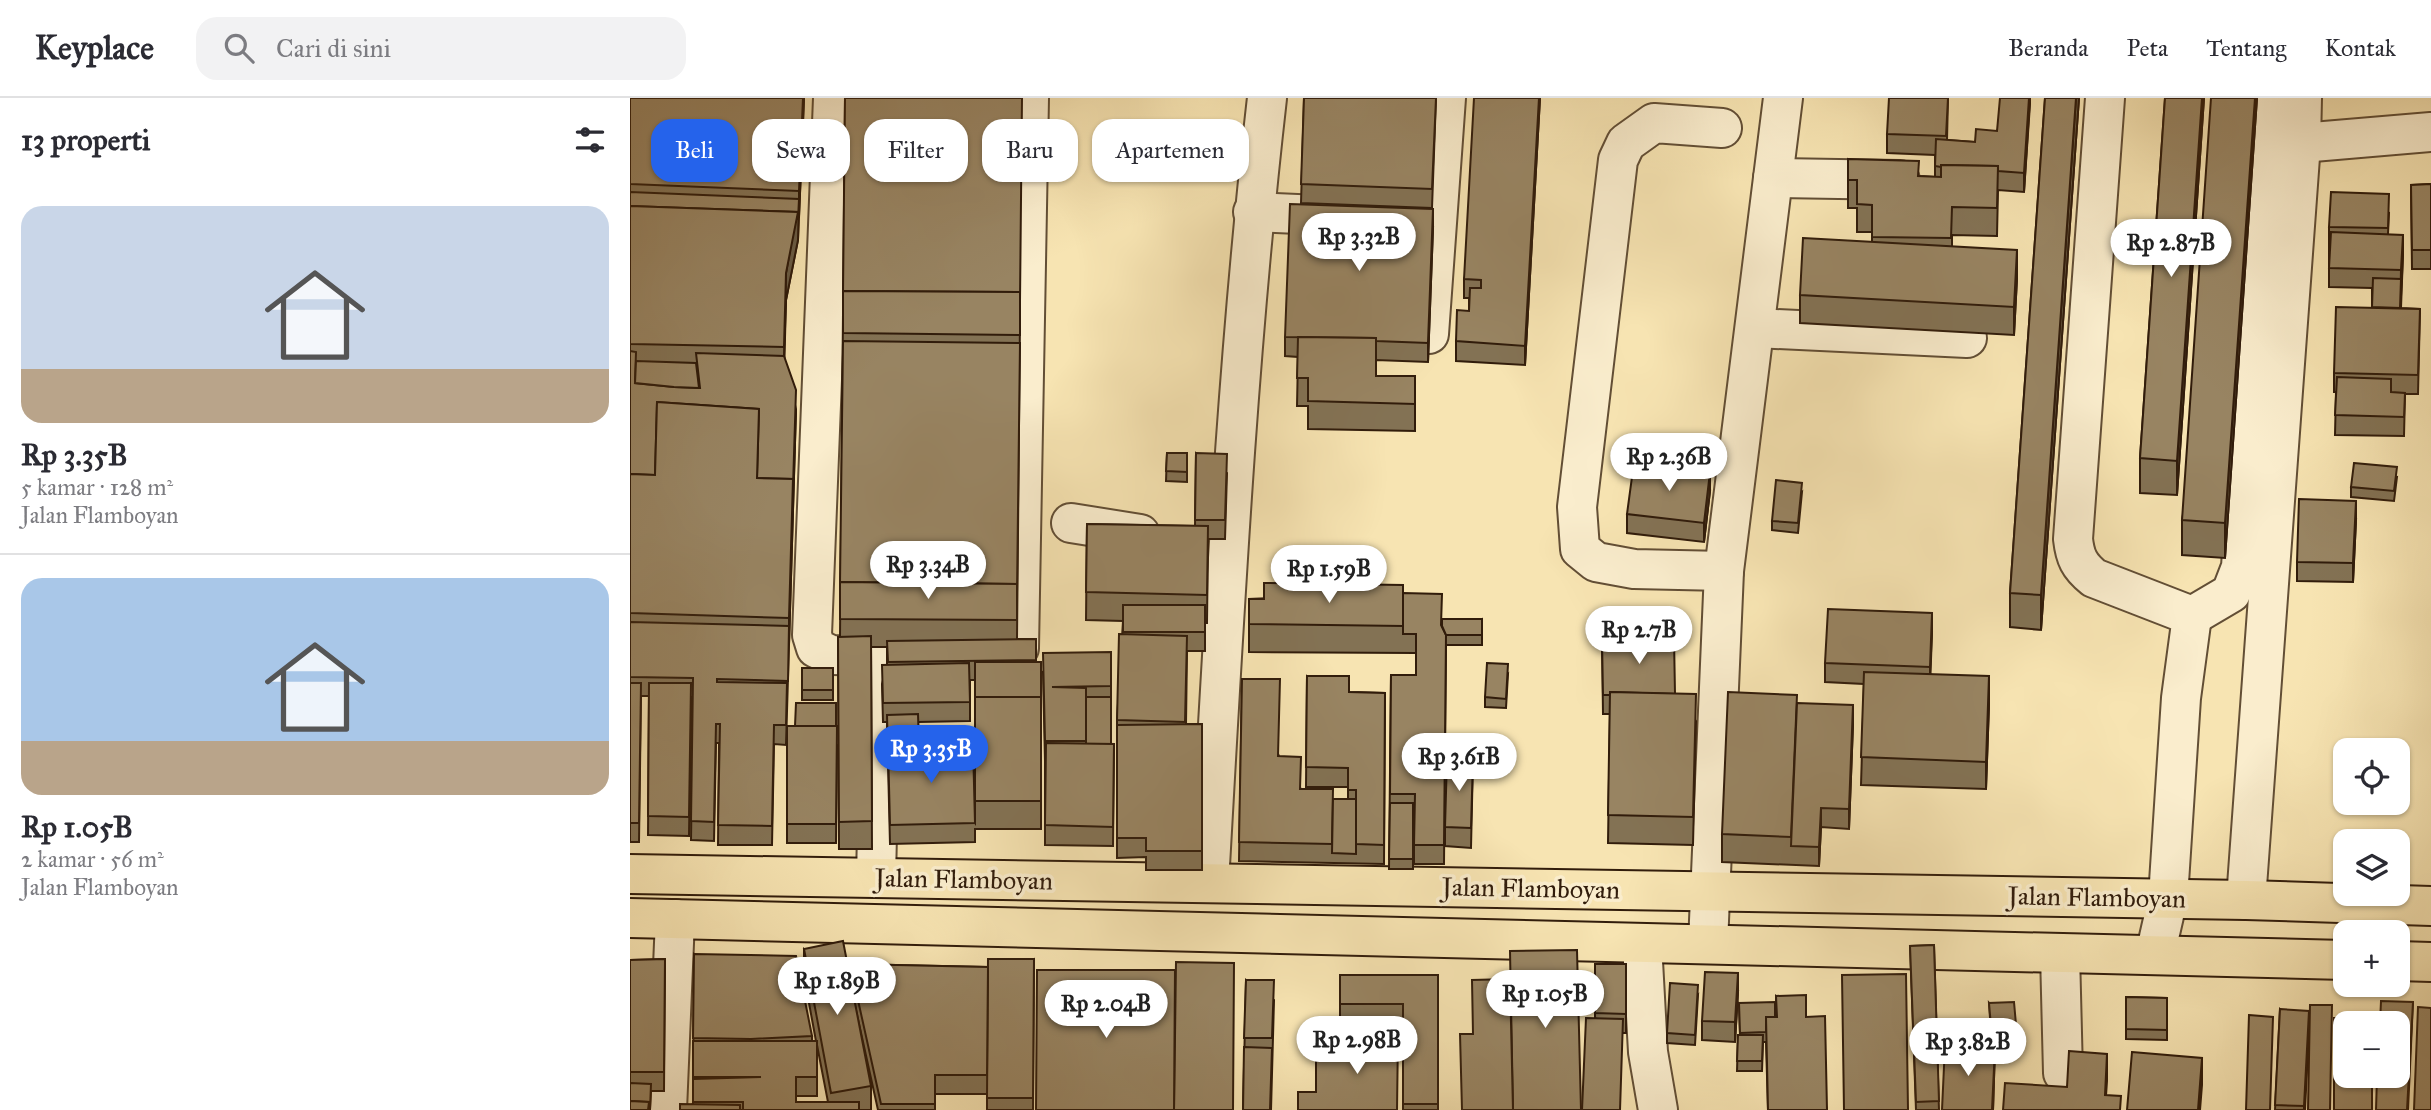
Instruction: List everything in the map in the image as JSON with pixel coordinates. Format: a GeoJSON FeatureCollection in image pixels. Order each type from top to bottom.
{"type":"FeatureCollection","features":[{"type":"Feature","properties":{"kind":"main road","name":"Jalan Flamboyan"},"geometry":{"type":"LineString","coordinates":[[630,874],[2168,898],[2431,906]]}},
{"type":"Feature","properties":{"kind":"main road","name":"Jalan Flamboyan"},"geometry":{"type":"LineString","coordinates":[[630,918],[2333,960]]}},
{"type":"Feature","properties":{"kind":"main road"},"geometry":{"type":"LineString","coordinates":[[2410,961],[2431,962]]}},
{"type":"Feature","properties":{"kind":"street"},"geometry":{"type":"LineString","coordinates":[[834,98],[812,635],[816,648],[831,655],[881,656],[1010,652],[1018,648],[1029,98]]}},
{"type":"Feature","properties":{"kind":"street"},"geometry":{"type":"LineString","coordinates":[[1209,883],[1228,547],[1253,212],[1266,98]]}},
{"type":"Feature","properties":{"kind":"street"},"geometry":{"type":"LineString","coordinates":[[1429,334],[1446,98]]}},
{"type":"Feature","properties":{"kind":"street"},"geometry":{"type":"LineString","coordinates":[[1708,944],[1724,571],[1783,98]]}},
{"type":"Feature","properties":{"kind":"street"},"geometry":{"type":"LineString","coordinates":[[2105,98],[2074,525],[2075,555],[2082,568],[2094,578],[2192,616]]}},
{"type":"Feature","properties":{"kind":"street"},"geometry":{"type":"LineString","coordinates":[[2192,616],[2231,593],[2241,567],[2271,98]]}},
{"type":"Feature","properties":{"kind":"street"},"geometry":{"type":"LineString","coordinates":[[2246,900],[2301,144],[2302,98]]}},
{"type":"Feature","properties":{"kind":"street"},"geometry":{"type":"LineString","coordinates":[[1723,128],[1654,123],[1626,144],[1618,160],[1577,507],[1580,549],[1597,562],[1634,569],[1724,571]]}},
{"type":"Feature","properties":{"kind":"street"},"geometry":{"type":"LineString","coordinates":[[2301,144],[2431,132]]}},
{"type":"Feature","properties":{"kind":"street"},"geometry":{"type":"LineString","coordinates":[[1773,178],[1918,180]]}},
{"type":"Feature","properties":{"kind":"street"},"geometry":{"type":"LineString","coordinates":[[1253,212],[1438,221]]}},
{"type":"Feature","properties":{"kind":"street"},"geometry":{"type":"LineString","coordinates":[[1755,328],[1967,338]]}},
{"type":"Feature","properties":{"kind":"street"},"geometry":{"type":"LineString","coordinates":[[1072,523],[1228,547]]}},
{"type":"Feature","properties":{"kind":"street"},"geometry":{"type":"LineString","coordinates":[[2155,955],[2168,898],[2181,698],[2192,616]]}},
{"type":"Feature","properties":{"kind":"street"},"geometry":{"type":"LineString","coordinates":[[877,878],[881,656]]}},
{"type":"Feature","properties":{"kind":"street"},"geometry":{"type":"LineString","coordinates":[[667,1110],[675,919]]}},
{"type":"Feature","properties":{"kind":"street"},"geometry":{"type":"LineString","coordinates":[[1642,943],[1648,1052],[1658,1110]]}},
{"type":"Feature","properties":{"kind":"street"},"geometry":{"type":"LineString","coordinates":[[2060,953],[2063,1073]]}},
{"type":"Feature","properties":{"kind":"building"},"geometry":{"type":"Polygon","coordinates":[[[630,98],[803,98],[802,119],[752,119],[752,182],[799,182],[799,191],[630,184],[630,98]]]}},
{"type":"Feature","properties":{"kind":"building"},"geometry":{"type":"Polygon","coordinates":[[[845,98],[1022,98],[1022,119],[982,119],[982,182],[1021,182],[1020,301],[1020,292],[843,291],[844,182],[850,182],[850,119],[845,119],[845,98]]]}},
{"type":"Feature","properties":{"kind":"building"},"geometry":{"type":"Polygon","coordinates":[[[1304,98],[1436,98],[1432,189],[1301,184],[1304,98]]]}},
{"type":"Feature","properties":{"kind":"building"},"geometry":{"type":"Polygon","coordinates":[[[1474,98],[1539,98],[1525,346],[1456,341],[1457,310],[1469,311],[1470,288],[1481,288],[1481,280],[1464,279],[1474,98]]]}},
{"type":"Feature","properties":{"kind":"building"},"geometry":{"type":"Polygon","coordinates":[[[1889,98],[1948,98],[1946,136],[1887,134],[1889,98]]]}},
{"type":"Feature","properties":{"kind":"building"},"geometry":{"type":"Polygon","coordinates":[[[2000,98],[2029,98],[2024,173],[1998,171],[1998,166],[1935,166],[1936,139],[1975,142],[1976,129],[1997,131],[2000,98]]]}},
{"type":"Feature","properties":{"kind":"building"},"geometry":{"type":"Polygon","coordinates":[[[2045,98],[2076,98],[2041,595],[2010,593],[2045,98]]]}},
{"type":"Feature","properties":{"kind":"building"},"geometry":{"type":"Polygon","coordinates":[[[2165,98],[2202,98],[2177,461],[2140,458],[2165,98]]]}},
{"type":"Feature","properties":{"kind":"building"},"geometry":{"type":"Polygon","coordinates":[[[2211,98],[2255,98],[2225,523],[2182,520],[2211,98]]]}},
{"type":"Feature","properties":{"kind":"building"},"geometry":{"type":"Polygon","coordinates":[[[1848,159],[1919,161],[1918,176],[1941,177],[1941,165],[1998,166],[1997,208],[1952,207],[1951,238],[1872,237],[1872,205],[1857,204],[1857,180],[1848,180],[1848,159]]]}},
{"type":"Feature","properties":{"kind":"building"},"geometry":{"type":"Polygon","coordinates":[[[2431,184],[2431,250],[2412,250],[2411,185],[2431,184]]]}},
{"type":"Feature","properties":{"kind":"building"},"geometry":{"type":"Polygon","coordinates":[[[630,192],[799,199],[798,220],[798,212],[630,206],[630,192]]]}},
{"type":"Feature","properties":{"kind":"building"},"geometry":{"type":"Polygon","coordinates":[[[2331,192],[2389,194],[2388,228],[2329,227],[2331,192]]]}},
{"type":"Feature","properties":{"kind":"building"},"geometry":{"type":"Polygon","coordinates":[[[1290,204],[1433,209],[1428,343],[1376,341],[1376,338],[1285,337],[1290,204]]]}},
{"type":"Feature","properties":{"kind":"building"},"geometry":{"type":"Polygon","coordinates":[[[630,206],[798,212],[786,273],[784,347],[630,344],[630,206]]]}},
{"type":"Feature","properties":{"kind":"building"},"geometry":{"type":"Polygon","coordinates":[[[2331,232],[2403,235],[2401,270],[2329,268],[2331,232]]]}},
{"type":"Feature","properties":{"kind":"building"},"geometry":{"type":"Polygon","coordinates":[[[1803,238],[2017,250],[2014,307],[1800,295],[1803,238]]]}},
{"type":"Feature","properties":{"kind":"building"},"geometry":{"type":"Polygon","coordinates":[[[2373,278],[2401,279],[2400,308],[2372,307],[2373,278]]]}},
{"type":"Feature","properties":{"kind":"building"},"geometry":{"type":"Polygon","coordinates":[[[843,291],[1020,292],[1020,335],[843,333],[843,291]]]}},
{"type":"Feature","properties":{"kind":"building"},"geometry":{"type":"Polygon","coordinates":[[[2336,307],[2420,309],[2418,375],[2334,373],[2336,307]]]}},
{"type":"Feature","properties":{"kind":"building"},"geometry":{"type":"Polygon","coordinates":[[[1298,337],[1376,338],[1376,376],[1415,376],[1415,404],[1308,401],[1308,378],[1297,378],[1298,337]]]}},
{"type":"Feature","properties":{"kind":"building"},"geometry":{"type":"Polygon","coordinates":[[[843,341],[1020,343],[1017,592],[1017,584],[840,582],[843,341]]]}},
{"type":"Feature","properties":{"kind":"building"},"geometry":{"type":"Polygon","coordinates":[[[630,351],[636,352],[635,383],[700,388],[696,353],[784,356],[796,390],[793,487],[793,479],[757,478],[759,409],[657,402],[655,475],[630,474],[630,351]]]}},
{"type":"Feature","properties":{"kind":"building"},"geometry":{"type":"Polygon","coordinates":[[[636,361],[696,363],[699,388],[635,383],[636,361]]]}},
{"type":"Feature","properties":{"kind":"building"},"geometry":{"type":"Polygon","coordinates":[[[2337,377],[2391,379],[2391,392],[2405,393],[2404,417],[2335,415],[2337,377]]]}},
{"type":"Feature","properties":{"kind":"building"},"geometry":{"type":"Polygon","coordinates":[[[657,402],[759,409],[757,478],[793,479],[789,618],[630,613],[630,474],[655,475],[657,402]]]}},
{"type":"Feature","properties":{"kind":"building"},"geometry":{"type":"Polygon","coordinates":[[[1167,453],[1187,453],[1187,472],[1166,471],[1167,453]]]}},
{"type":"Feature","properties":{"kind":"building"},"geometry":{"type":"Polygon","coordinates":[[[1196,453],[1227,454],[1225,520],[1195,520],[1196,453]]]}},
{"type":"Feature","properties":{"kind":"building"},"geometry":{"type":"Polygon","coordinates":[[[1634,462],[1710,472],[1704,523],[1627,514],[1634,462]]]}},
{"type":"Feature","properties":{"kind":"building"},"geometry":{"type":"Polygon","coordinates":[[[2354,463],[2397,467],[2394,491],[2351,487],[2354,463]]]}},
{"type":"Feature","properties":{"kind":"building"},"geometry":{"type":"Polygon","coordinates":[[[1776,480],[1802,483],[1798,523],[1772,521],[1776,480]]]}},
{"type":"Feature","properties":{"kind":"building"},"geometry":{"type":"Polygon","coordinates":[[[2299,499],[2356,501],[2353,563],[2297,562],[2299,499]]]}},
{"type":"Feature","properties":{"kind":"building"},"geometry":{"type":"Polygon","coordinates":[[[1087,524],[1208,526],[1207,595],[1086,592],[1087,524]]]}},
{"type":"Feature","properties":{"kind":"building"},"geometry":{"type":"Polygon","coordinates":[[[840,582],[1017,584],[1017,620],[840,619],[840,582]]]}},
{"type":"Feature","properties":{"kind":"building"},"geometry":{"type":"Polygon","coordinates":[[[1264,583],[1403,585],[1403,626],[1249,624],[1249,599],[1264,599],[1264,583]]]}},
{"type":"Feature","properties":{"kind":"building"},"geometry":{"type":"Polygon","coordinates":[[[1403,593],[1442,594],[1441,625],[1446,635],[1444,845],[1414,845],[1415,794],[1390,794],[1391,675],[1416,675],[1416,634],[1403,634],[1403,593]]]}},
{"type":"Feature","properties":{"kind":"building"},"geometry":{"type":"Polygon","coordinates":[[[1123,605],[1205,605],[1205,632],[1123,632],[1123,605]]]}},
{"type":"Feature","properties":{"kind":"building"},"geometry":{"type":"Polygon","coordinates":[[[1828,609],[1932,613],[1930,667],[1825,663],[1828,609]]]}},
{"type":"Feature","properties":{"kind":"building"},"geometry":{"type":"Polygon","coordinates":[[[1442,619],[1482,619],[1482,635],[1446,635],[1442,619]]]}},
{"type":"Feature","properties":{"kind":"building"},"geometry":{"type":"Polygon","coordinates":[[[630,622],[789,626],[788,681],[717,679],[717,682],[787,683],[786,725],[774,725],[772,826],[718,825],[720,724],[716,724],[714,822],[691,821],[693,678],[630,677],[630,622]]]}},
{"type":"Feature","properties":{"kind":"building"},"geometry":{"type":"Polygon","coordinates":[[[1119,634],[1187,636],[1185,722],[1117,720],[1119,634]]]}},
{"type":"Feature","properties":{"kind":"building"},"geometry":{"type":"Polygon","coordinates":[[[871,636],[872,821],[839,822],[838,637],[871,636]]]}},
{"type":"Feature","properties":{"kind":"building"},"geometry":{"type":"Polygon","coordinates":[[[1674,638],[1675,694],[1610,692],[1610,695],[1603,695],[1602,640],[1674,638]]]}},
{"type":"Feature","properties":{"kind":"building"},"geometry":{"type":"Polygon","coordinates":[[[1036,639],[1036,660],[888,662],[887,641],[1036,639]]]}},
{"type":"Feature","properties":{"kind":"building"},"geometry":{"type":"Polygon","coordinates":[[[1111,652],[1111,686],[1052,687],[1086,688],[1086,741],[1045,741],[1043,653],[1111,652]]]}},
{"type":"Feature","properties":{"kind":"building"},"geometry":{"type":"Polygon","coordinates":[[[975,662],[1041,662],[1041,697],[975,697],[975,662]]]}},
{"type":"Feature","properties":{"kind":"building"},"geometry":{"type":"Polygon","coordinates":[[[969,663],[970,702],[883,703],[882,665],[969,663]]]}},
{"type":"Feature","properties":{"kind":"building"},"geometry":{"type":"Polygon","coordinates":[[[1487,663],[1508,664],[1506,699],[1485,697],[1487,663]]]}},
{"type":"Feature","properties":{"kind":"building"},"geometry":{"type":"Polygon","coordinates":[[[802,668],[833,668],[833,690],[802,690],[802,668]]]}},
{"type":"Feature","properties":{"kind":"building"},"geometry":{"type":"Polygon","coordinates":[[[1864,672],[1989,676],[1986,762],[1861,757],[1864,672]]]}},
{"type":"Feature","properties":{"kind":"building"},"geometry":{"type":"Polygon","coordinates":[[[1307,676],[1349,676],[1349,692],[1385,693],[1384,845],[1356,844],[1356,790],[1348,790],[1348,768],[1306,767],[1307,676]]]}},
{"type":"Feature","properties":{"kind":"building"},"geometry":{"type":"Polygon","coordinates":[[[1242,679],[1280,679],[1278,756],[1301,757],[1300,789],[1333,789],[1332,844],[1239,842],[1242,679]]]}},
{"type":"Feature","properties":{"kind":"building"},"geometry":{"type":"Polygon","coordinates":[[[630,683],[641,683],[639,823],[630,823],[630,683]]]}},
{"type":"Feature","properties":{"kind":"building"},"geometry":{"type":"Polygon","coordinates":[[[649,683],[691,683],[689,817],[648,816],[649,683]]]}},
{"type":"Feature","properties":{"kind":"building"},"geometry":{"type":"Polygon","coordinates":[[[1610,692],[1696,694],[1693,817],[1608,815],[1610,692]]]}},
{"type":"Feature","properties":{"kind":"building"},"geometry":{"type":"Polygon","coordinates":[[[1728,692],[1797,695],[1791,837],[1722,834],[1728,692]]]}},
{"type":"Feature","properties":{"kind":"building"},"geometry":{"type":"Polygon","coordinates":[[[975,697],[1041,697],[1041,801],[975,801],[975,697]]]}},
{"type":"Feature","properties":{"kind":"building"},"geometry":{"type":"Polygon","coordinates":[[[1086,697],[1111,697],[1111,744],[1086,744],[1086,697]]]}},
{"type":"Feature","properties":{"kind":"building"},"geometry":{"type":"Polygon","coordinates":[[[796,703],[836,703],[836,726],[795,726],[796,703]]]}},
{"type":"Feature","properties":{"kind":"building"},"geometry":{"type":"Polygon","coordinates":[[[1797,703],[1853,705],[1849,809],[1821,808],[1819,847],[1791,846],[1797,703]]]}},
{"type":"Feature","properties":{"kind":"building"},"geometry":{"type":"Polygon","coordinates":[[[918,714],[919,746],[888,747],[888,756],[887,715],[918,714]]]}},
{"type":"Feature","properties":{"kind":"building"},"geometry":{"type":"Polygon","coordinates":[[[1202,724],[1202,851],[1146,851],[1146,838],[1117,838],[1117,725],[1202,724]]]}},
{"type":"Feature","properties":{"kind":"building"},"geometry":{"type":"Polygon","coordinates":[[[787,726],[837,726],[836,824],[787,824],[787,726]]]}},
{"type":"Feature","properties":{"kind":"building"},"geometry":{"type":"Polygon","coordinates":[[[1046,743],[1114,744],[1113,827],[1045,825],[1046,743]]]}},
{"type":"Feature","properties":{"kind":"building"},"geometry":{"type":"Polygon","coordinates":[[[973,745],[975,823],[890,825],[888,747],[973,745]]]}},
{"type":"Feature","properties":{"kind":"building"},"geometry":{"type":"Polygon","coordinates":[[[1447,758],[1473,759],[1471,828],[1445,827],[1447,758]]]}},
{"type":"Feature","properties":{"kind":"building"},"geometry":{"type":"Polygon","coordinates":[[[1333,799],[1356,799],[1356,854],[1332,853],[1333,799]]]}},
{"type":"Feature","properties":{"kind":"building"},"geometry":{"type":"Polygon","coordinates":[[[1390,803],[1413,803],[1413,859],[1389,859],[1390,803]]]}},
{"type":"Feature","properties":{"kind":"building"},"geometry":{"type":"Polygon","coordinates":[[[843,941],[871,1086],[831,1093],[804,949],[843,941]]]}},
{"type":"Feature","properties":{"kind":"building"},"geometry":{"type":"Polygon","coordinates":[[[1934,945],[1939,1101],[1916,1102],[1910,946],[1934,945]]]}},
{"type":"Feature","properties":{"kind":"building"},"geometry":{"type":"Polygon","coordinates":[[[1577,950],[1581,1110],[1513,1110],[1510,951],[1577,950]]]}},
{"type":"Feature","properties":{"kind":"building"},"geometry":{"type":"Polygon","coordinates":[[[694,954],[796,956],[812,1036],[693,1038],[694,954]]]}},
{"type":"Feature","properties":{"kind":"building"},"geometry":{"type":"Polygon","coordinates":[[[665,959],[664,1072],[630,1072],[630,960],[665,959]]]}},
{"type":"Feature","properties":{"kind":"building"},"geometry":{"type":"Polygon","coordinates":[[[988,959],[1034,959],[1033,1098],[987,1098],[988,959]]]}},
{"type":"Feature","properties":{"kind":"building"},"geometry":{"type":"Polygon","coordinates":[[[1176,962],[1234,963],[1233,1110],[1174,1110],[1176,962]]]}},
{"type":"Feature","properties":{"kind":"building"},"geometry":{"type":"Polygon","coordinates":[[[850,964],[988,967],[987,1075],[935,1075],[935,1104],[881,1104],[850,964]]]}},
{"type":"Feature","properties":{"kind":"building"},"geometry":{"type":"Polygon","coordinates":[[[1595,964],[1626,964],[1626,1014],[1595,1013],[1595,964]]]}},
{"type":"Feature","properties":{"kind":"building"},"geometry":{"type":"Polygon","coordinates":[[[1037,970],[1175,970],[1174,1110],[1036,1110],[1037,970]]]}},
{"type":"Feature","properties":{"kind":"building"},"geometry":{"type":"Polygon","coordinates":[[[1705,972],[1738,973],[1735,1022],[1702,1021],[1705,972]]]}},
{"type":"Feature","properties":{"kind":"building"},"geometry":{"type":"Polygon","coordinates":[[[1906,974],[1908,1110],[1844,1110],[1842,975],[1906,974]]]}},
{"type":"Feature","properties":{"kind":"building"},"geometry":{"type":"Polygon","coordinates":[[[1340,975],[1438,975],[1438,1104],[1403,1104],[1403,1004],[1340,1004],[1340,975]]]}},
{"type":"Feature","properties":{"kind":"building"},"geometry":{"type":"Polygon","coordinates":[[[1510,979],[1513,1110],[1462,1110],[1460,1034],[1473,1034],[1472,980],[1510,979]]]}},
{"type":"Feature","properties":{"kind":"building"},"geometry":{"type":"Polygon","coordinates":[[[1246,980],[1274,980],[1272,1038],[1244,1038],[1246,980]]]}},
{"type":"Feature","properties":{"kind":"building"},"geometry":{"type":"Polygon","coordinates":[[[1670,983],[1698,985],[1695,1035],[1667,1033],[1670,983]]]}},
{"type":"Feature","properties":{"kind":"building"},"geometry":{"type":"Polygon","coordinates":[[[1806,995],[1806,1017],[1825,1016],[1827,1110],[1768,1110],[1766,1017],[1777,1017],[1776,996],[1806,995]]]}},
{"type":"Feature","properties":{"kind":"building"},"geometry":{"type":"Polygon","coordinates":[[[2126,997],[2167,998],[2167,1030],[2126,1029],[2126,997]]]}},
{"type":"Feature","properties":{"kind":"building"},"geometry":{"type":"Polygon","coordinates":[[[2381,1001],[2413,1002],[2410,1056],[2410,1011],[2381,1011],[2381,1001]]]}},
{"type":"Feature","properties":{"kind":"building"},"geometry":{"type":"Polygon","coordinates":[[[1775,1002],[1775,1017],[1766,1017],[1766,1032],[1740,1033],[1739,1003],[1775,1002]]]}},
{"type":"Feature","properties":{"kind":"building"},"geometry":{"type":"Polygon","coordinates":[[[2014,1002],[2017,1036],[1992,1038],[1989,1003],[2014,1002]]]}},
{"type":"Feature","properties":{"kind":"building"},"geometry":{"type":"Polygon","coordinates":[[[2310,1005],[2332,1005],[2330,1110],[2308,1110],[2310,1005]]]}},
{"type":"Feature","properties":{"kind":"building"},"geometry":{"type":"Polygon","coordinates":[[[2418,1007],[2431,1008],[2431,1110],[2414,1110],[2418,1007]]]}},
{"type":"Feature","properties":{"kind":"building"},"geometry":{"type":"Polygon","coordinates":[[[2280,1009],[2309,1011],[2304,1106],[2275,1105],[2280,1009]]]}},
{"type":"Feature","properties":{"kind":"building"},"geometry":{"type":"Polygon","coordinates":[[[2249,1015],[2273,1017],[2270,1110],[2246,1110],[2249,1015]]]}},
{"type":"Feature","properties":{"kind":"building"},"geometry":{"type":"Polygon","coordinates":[[[1586,1018],[1623,1019],[1620,1110],[1582,1110],[1586,1018]]]}},
{"type":"Feature","properties":{"kind":"building"},"geometry":{"type":"Polygon","coordinates":[[[1340,1034],[1398,1034],[1397,1110],[1298,1110],[1298,1092],[1316,1092],[1316,1060],[1340,1061],[1340,1034]]]}},
{"type":"Feature","properties":{"kind":"building"},"geometry":{"type":"Polygon","coordinates":[[[1738,1035],[1763,1035],[1762,1061],[1737,1061],[1738,1035]]]}},
{"type":"Feature","properties":{"kind":"building"},"geometry":{"type":"Polygon","coordinates":[[[693,1041],[817,1041],[817,1077],[796,1077],[796,1102],[859,1102],[859,1110],[743,1110],[743,1102],[693,1102],[693,1079],[761,1077],[693,1077],[693,1041]]]}},
{"type":"Feature","properties":{"kind":"building"},"geometry":{"type":"Polygon","coordinates":[[[1945,1045],[1995,1047],[1992,1110],[1942,1110],[1945,1045]]]}},
{"type":"Feature","properties":{"kind":"building"},"geometry":{"type":"Polygon","coordinates":[[[1244,1047],[1272,1048],[1270,1110],[1243,1110],[1244,1047]]]}},
{"type":"Feature","properties":{"kind":"building"},"geometry":{"type":"Polygon","coordinates":[[[2069,1051],[2107,1054],[2105,1095],[2121,1096],[2120,1110],[2003,1110],[2005,1083],[2067,1087],[2069,1051]]]}},
{"type":"Feature","properties":{"kind":"building"},"geometry":{"type":"Polygon","coordinates":[[[2132,1052],[2202,1058],[2198,1110],[2127,1110],[2132,1052]]]}},
{"type":"Feature","properties":{"kind":"building"},"geometry":{"type":"Polygon","coordinates":[[[630,1083],[651,1084],[650,1109],[649,1102],[630,1101],[630,1083]]]}},
{"type":"Feature","properties":{"kind":"building"},"geometry":{"type":"Polygon","coordinates":[[[2334,1088],[2372,1088],[2372,1110],[2334,1110],[2334,1088]]]}},
{"type":"Feature","properties":{"kind":"building"},"geometry":{"type":"Polygon","coordinates":[[[2377,1088],[2408,1088],[2407,1110],[2376,1110],[2377,1088]]]}},
{"type":"Feature","properties":{"kind":"building"},"geometry":{"type":"Polygon","coordinates":[[[630,1101],[649,1102],[648,1110],[630,1110],[630,1101]]]}},
{"type":"Feature","properties":{"kind":"building"},"geometry":{"type":"Polygon","coordinates":[[[680,1104],[740,1105],[740,1110],[680,1110],[680,1104]]]}}]}
